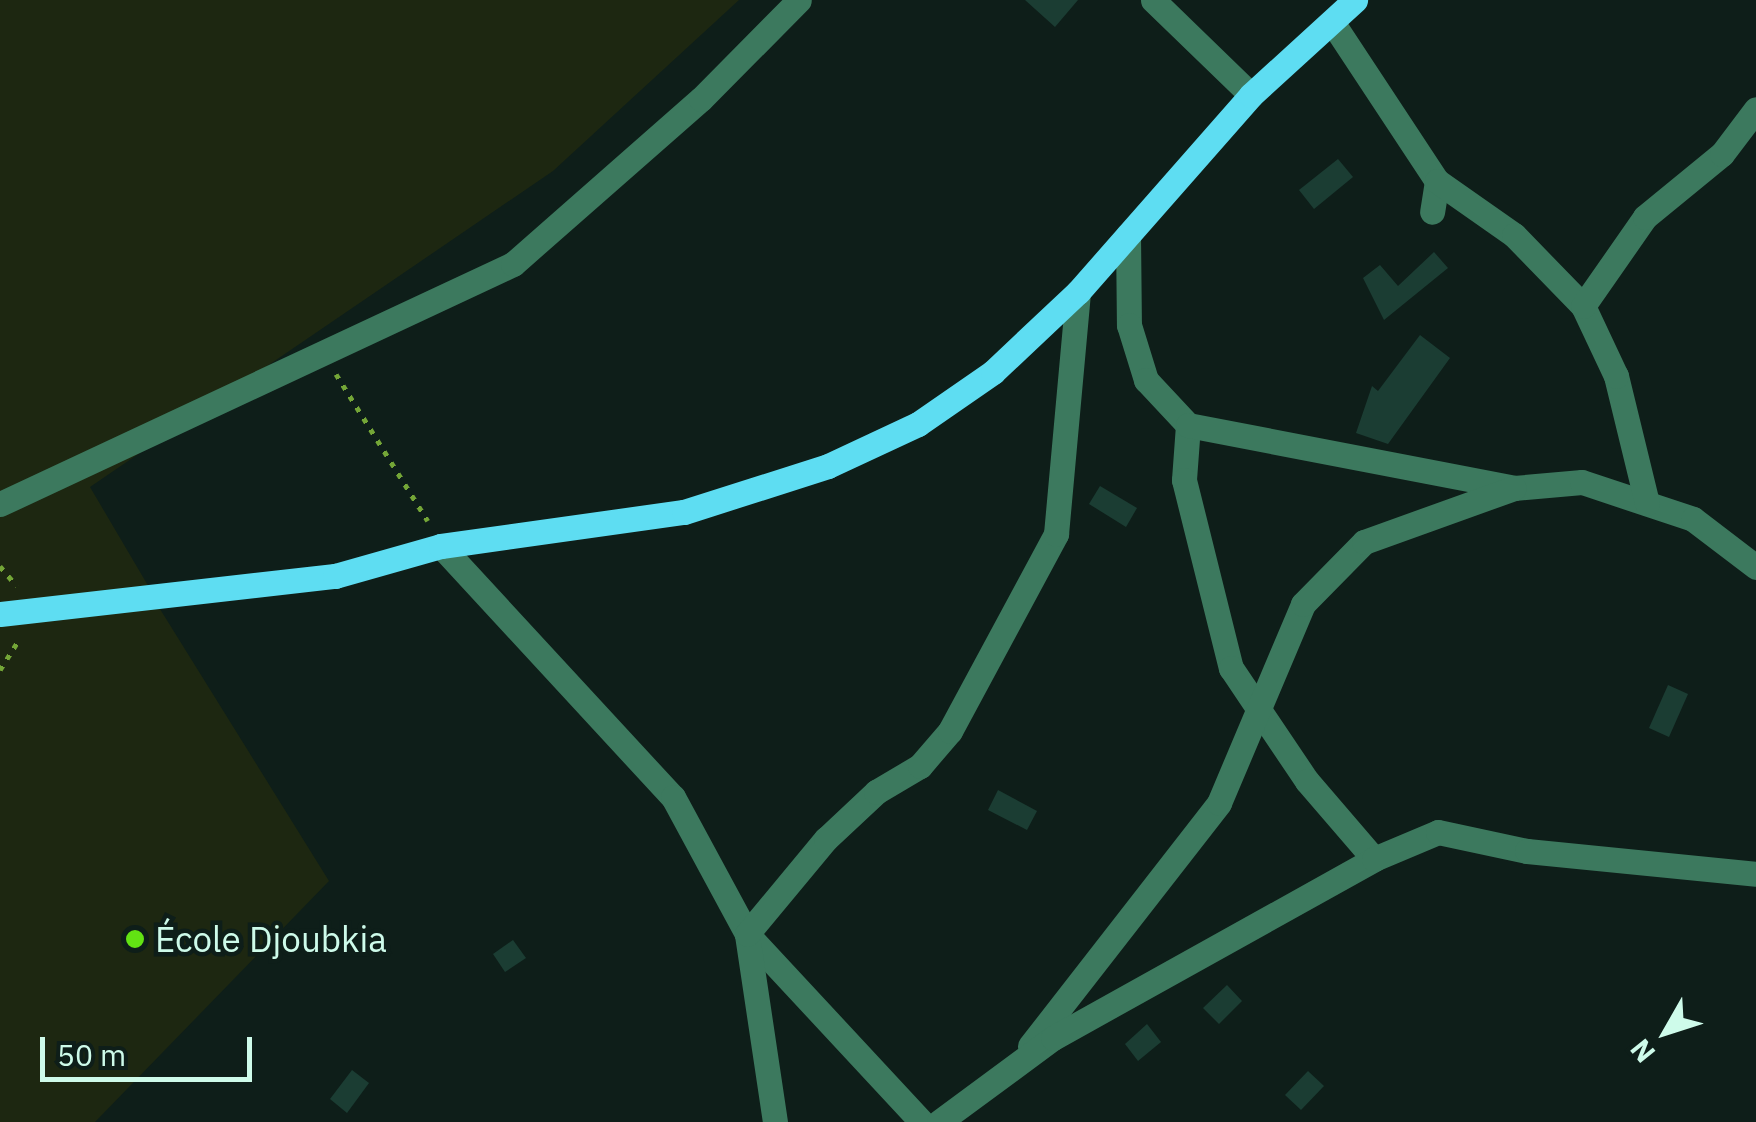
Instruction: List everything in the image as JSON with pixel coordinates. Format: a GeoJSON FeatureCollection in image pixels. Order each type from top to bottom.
{"type":"FeatureCollection","features":[{"type":"Feature","properties":{"kind":"main road"},"geometry":{"type":"LineString","coordinates":[[0,614],[335,576],[441,546],[684,512],[828,466],[948,404],[1078,292],[1251,96],[1355,0]]}},
{"type":"Feature","properties":{"kind":"street"},"geometry":{"type":"LineString","coordinates":[[0,504],[326,356],[513,264],[701,99],[799,0]]}},
{"type":"Feature","properties":{"kind":"street"},"geometry":{"type":"LineString","coordinates":[[1153,0],[1251,96]]}},
{"type":"Feature","properties":{"kind":"street"},"geometry":{"type":"LineString","coordinates":[[1332,22],[1437,180],[1514,235],[1583,306],[1616,376],[1647,503]]}},
{"type":"Feature","properties":{"kind":"street"},"geometry":{"type":"LineString","coordinates":[[1583,306],[1646,218],[1722,154],[1756,109]]}},
{"type":"Feature","properties":{"kind":"street"},"geometry":{"type":"LineString","coordinates":[[1432,212],[1437,180]]}},
{"type":"Feature","properties":{"kind":"street"},"geometry":{"type":"LineString","coordinates":[[1128,235],[1134,343],[1146,380],[1188,425],[1514,488]]}},
{"type":"Feature","properties":{"kind":"street"},"geometry":{"type":"LineString","coordinates":[[775,1122],[747,934],[826,839],[876,792],[920,766],[950,731],[1056,534],[1078,292]]}},
{"type":"Feature","properties":{"kind":"street"},"geometry":{"type":"LineString","coordinates":[[1188,425],[1188,499],[1231,668],[1374,858]]}},
{"type":"Feature","properties":{"kind":"street"},"geometry":{"type":"LineString","coordinates":[[1015,1066],[1122,925],[1168,878],[1219,803],[1302,604],[1364,542],[1514,488],[1582,482],[1694,519],[1756,567]]}},
{"type":"Feature","properties":{"kind":"street"},"geometry":{"type":"LineString","coordinates":[[441,546],[672,797],[747,934],[922,1122]]}},
{"type":"Feature","properties":{"kind":"street"},"geometry":{"type":"LineString","coordinates":[[939,1122],[1015,1066],[1374,858],[1438,832],[1527,851],[1756,874]]}},
{"type":"Feature","properties":{"kind":"path"},"geometry":{"type":"LineString","coordinates":[[326,356],[441,546]]}},
{"type":"Feature","properties":{"kind":"green space"},"geometry":{"type":"Polygon","coordinates":[[[0,0],[739,0],[553,171],[90,487],[153,594],[0,612],[0,0]]]}},
{"type":"Feature","properties":{"kind":"green space"},"geometry":{"type":"Polygon","coordinates":[[[155,601],[329,881],[95,1122],[0,1122],[0,618],[155,601]]]}},
{"type":"Feature","properties":{"kind":"building"},"geometry":{"type":"Polygon","coordinates":[[[1025,0],[1078,0],[1055,27],[1025,0]]]}},
{"type":"Feature","properties":{"kind":"building"},"geometry":{"type":"Polygon","coordinates":[[[1338,159],[1353,177],[1314,209],[1299,190],[1338,159]]]}},
{"type":"Feature","properties":{"kind":"building"},"geometry":{"type":"Polygon","coordinates":[[[1434,252],[1448,268],[1384,320],[1363,278],[1380,265],[1398,286],[1434,252]]]}},
{"type":"Feature","properties":{"kind":"building"},"geometry":{"type":"Polygon","coordinates":[[[1420,335],[1450,358],[1388,444],[1356,433],[1372,386],[1378,391],[1420,335]]]}},
{"type":"Feature","properties":{"kind":"building"},"geometry":{"type":"Polygon","coordinates":[[[1100,486],[1137,508],[1126,527],[1089,504],[1100,486]]]}},
{"type":"Feature","properties":{"kind":"building"},"geometry":{"type":"Polygon","coordinates":[[[1668,685],[1688,694],[1669,737],[1649,728],[1668,685]]]}},
{"type":"Feature","properties":{"kind":"building"},"geometry":{"type":"Polygon","coordinates":[[[998,790],[1037,811],[1027,830],[988,810],[998,790]]]}},
{"type":"Feature","properties":{"kind":"building"},"geometry":{"type":"Polygon","coordinates":[[[513,940],[526,958],[505,972],[493,954],[513,940]]]}},
{"type":"Feature","properties":{"kind":"building"},"geometry":{"type":"Polygon","coordinates":[[[1227,985],[1242,1001],[1219,1024],[1203,1008],[1227,985]]]}},
{"type":"Feature","properties":{"kind":"building"},"geometry":{"type":"Polygon","coordinates":[[[1147,1024],[1161,1042],[1138,1061],[1125,1044],[1147,1024]]]}},
{"type":"Feature","properties":{"kind":"building"},"geometry":{"type":"Polygon","coordinates":[[[352,1070],[369,1083],[347,1113],[330,1099],[352,1070]]]}},
{"type":"Feature","properties":{"kind":"building"},"geometry":{"type":"Polygon","coordinates":[[[1308,1071],[1324,1086],[1301,1110],[1285,1095],[1308,1071]]]}},
{"type":"Feature","properties":{"kind":"place","name":"École Djoubkia"},"geometry":{"type":"Point","coordinates":[135,939]}}]}
